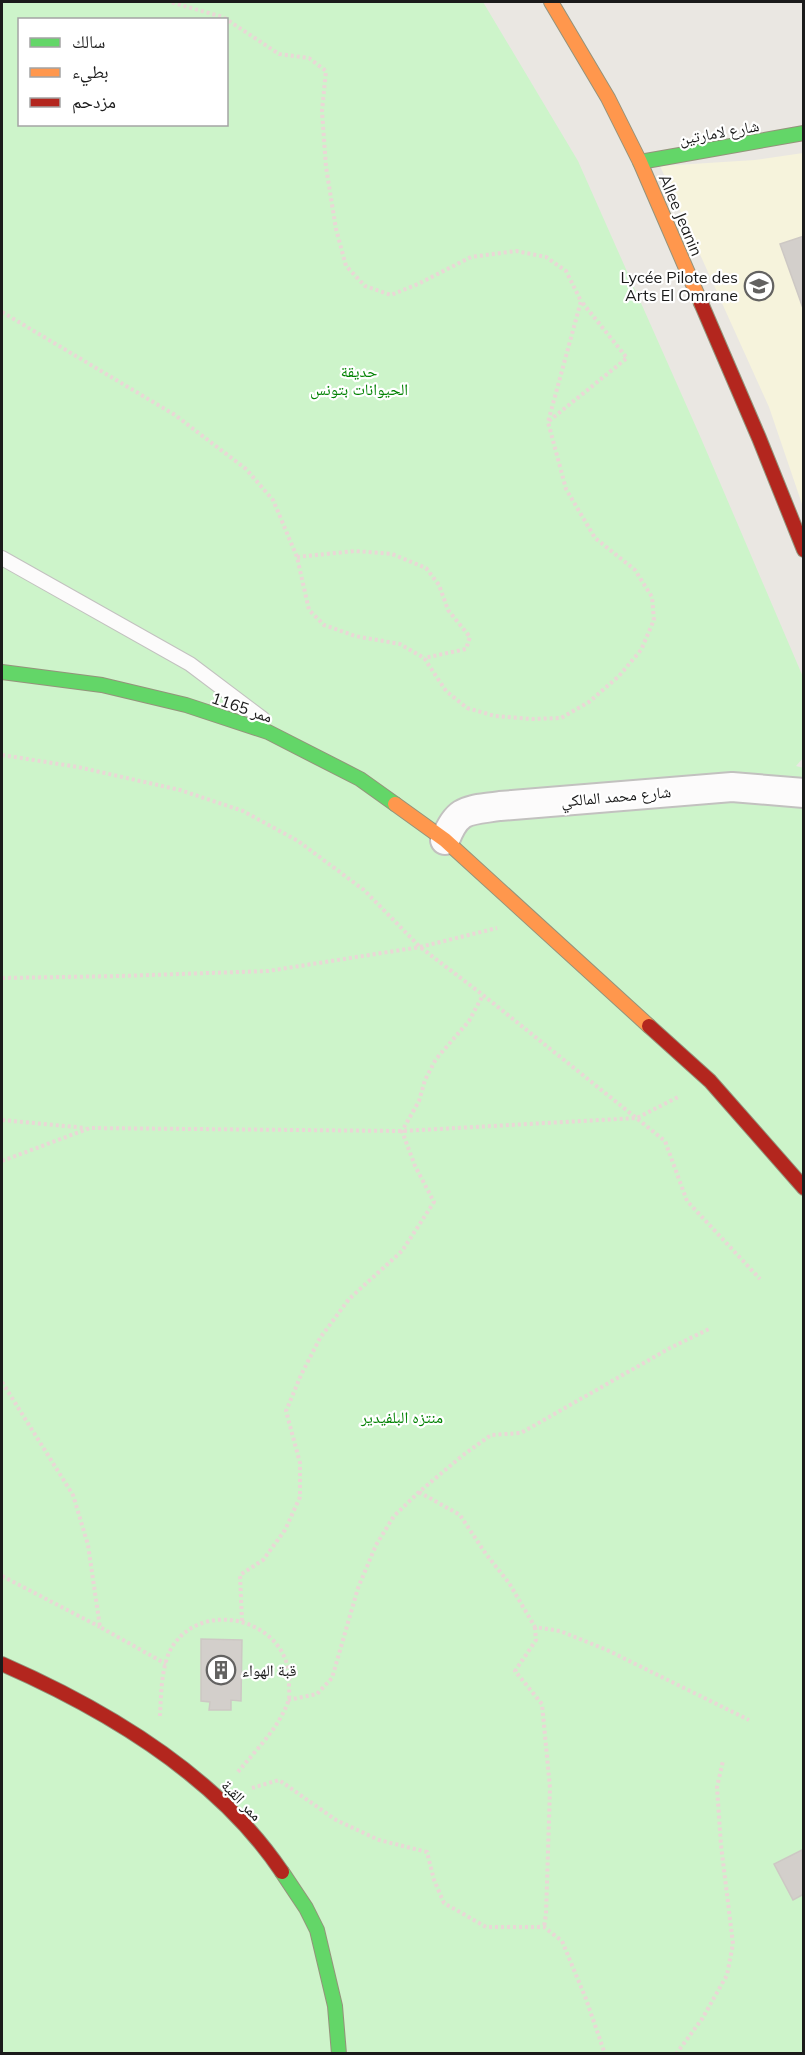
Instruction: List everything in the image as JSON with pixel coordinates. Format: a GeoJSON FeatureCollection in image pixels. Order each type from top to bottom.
{"type":"FeatureCollection","features":[{"type":"Feature","properties":{"kind":"street","name":"Allee Jeanin"},"geometry":{"type":"LineString","coordinates":[[551,2],[608,98],[640,162],[759,438],[804,550]]}},
{"type":"Feature","properties":{"kind":"street","name":"شارع لامارتين"},"geometry":{"type":"LineString","coordinates":[[640,162],[804,134]]}},
{"type":"Feature","properties":{"kind":"street","name":"ممر 1165"},"geometry":{"type":"LineString","coordinates":[[2,672],[102,685],[186,705],[268,732],[360,779],[444,840],[710,1081],[804,1188]]}},
{"type":"Feature","properties":{"kind":"street","name":"شارع محمد المالكي"},"geometry":{"type":"LineString","coordinates":[[444,840],[451,824],[464,812],[500,806],[732,787],[804,793]]}},
{"type":"Feature","properties":{"kind":"street","name":"ممر القبة"},"geometry":{"type":"LineString","coordinates":[[2,1665],[36,1679],[99,1711],[160,1752],[219,1797],[272,1857],[306,1908],[317,1930],[335,2006],[339,2054]]}},
{"type":"Feature","properties":{"kind":"lane"},"geometry":{"type":"LineString","coordinates":[[2,558],[190,664],[308,753]]}},
{"type":"Feature","properties":{"kind":"path"},"geometry":{"type":"LineString","coordinates":[[170,2],[226,18]]}},
{"type":"Feature","properties":{"kind":"path"},"geometry":{"type":"LineString","coordinates":[[228,19],[279,54],[309,58],[326,71],[322,111],[326,167],[336,229],[346,266],[365,286],[391,294],[418,285],[471,257],[516,251],[546,257],[566,271],[581,301],[627,358],[548,422]]}},
{"type":"Feature","properties":{"kind":"path"},"geometry":{"type":"LineString","coordinates":[[2,312],[176,415],[246,469],[273,500],[297,557],[309,609],[324,625],[355,636],[400,644],[424,658],[446,691],[467,708],[495,716],[532,719],[561,718],[589,702],[620,676],[640,651],[654,620],[652,597],[635,570],[595,538],[566,489],[548,422],[581,301]]}},
{"type":"Feature","properties":{"kind":"path"},"geometry":{"type":"LineString","coordinates":[[297,557],[356,551],[383,553],[392,554],[426,568],[439,585],[448,610],[470,638],[466,649],[424,658]]}},
{"type":"Feature","properties":{"kind":"path"},"geometry":{"type":"LineString","coordinates":[[2,755],[78,767],[180,790],[243,811],[298,841],[364,890],[420,947],[666,1141],[687,1202],[760,1279]]}},
{"type":"Feature","properties":{"kind":"path"},"geometry":{"type":"LineString","coordinates":[[2,978],[268,970],[420,947],[532,918]]}},
{"type":"Feature","properties":{"kind":"path"},"geometry":{"type":"LineString","coordinates":[[242,1621],[240,1575],[263,1560],[280,1538],[300,1497],[300,1463],[286,1411],[320,1338],[349,1299],[402,1251],[434,1202],[415,1166],[402,1131],[419,1101],[425,1080],[436,1059],[469,1021],[483,995]]}},
{"type":"Feature","properties":{"kind":"path"},"geometry":{"type":"LineString","coordinates":[[2,1120],[90,1128],[402,1131],[637,1118],[710,1081]]}},
{"type":"Feature","properties":{"kind":"path"},"geometry":{"type":"LineString","coordinates":[[2,1161],[90,1128]]}},
{"type":"Feature","properties":{"kind":"path"},"geometry":{"type":"LineString","coordinates":[[288,1700],[316,1694],[332,1678],[358,1588],[376,1545],[394,1516],[419,1492],[462,1456],[491,1436],[521,1432],[670,1348],[709,1329]]}},
{"type":"Feature","properties":{"kind":"path"},"geometry":{"type":"LineString","coordinates":[[2,1383],[74,1495],[88,1545],[100,1628]]}},
{"type":"Feature","properties":{"kind":"path"},"geometry":{"type":"LineString","coordinates":[[419,1492],[460,1515],[509,1583],[535,1627],[536,1640],[515,1671],[542,1704],[550,1788],[544,1927]]}},
{"type":"Feature","properties":{"kind":"path"},"geometry":{"type":"LineString","coordinates":[[2,1576],[166,1664]]}},
{"type":"Feature","properties":{"kind":"path"},"geometry":{"type":"LineString","coordinates":[[160,1752],[161,1692],[166,1664],[173,1644],[192,1628],[216,1619],[242,1621],[265,1632],[282,1651],[290,1675],[288,1700],[277,1723],[219,1797]]}},
{"type":"Feature","properties":{"kind":"path"},"geometry":{"type":"LineString","coordinates":[[535,1627],[560,1630],[607,1650],[750,1720]]}},
{"type":"Feature","properties":{"kind":"path"},"geometry":{"type":"LineString","coordinates":[[676,2054],[702,2019],[727,1975],[733,1944],[721,1845],[717,1787],[723,1761]]}},
{"type":"Feature","properties":{"kind":"path"},"geometry":{"type":"LineString","coordinates":[[219,1797],[279,1780],[336,1821],[379,1840],[427,1852],[434,1880],[444,1903],[486,1927],[544,1927],[562,1941],[586,1999],[605,2054]]}},
{"type":"Feature","properties":{"kind":"shaded area","name":"Lycée Pilote des Arts El Omrane"},"geometry":{"type":"Polygon","coordinates":[[[803,153],[803,507],[769,407],[660,166],[755,160],[803,153]]]}},
{"type":"Feature","properties":{"kind":"green space","name":"منتزه البلفيدير"},"geometry":{"type":"Polygon","coordinates":[[[2,2],[483,2],[578,161],[700,436],[803,677],[803,758],[796,766],[804,768],[803,2053],[2,2054],[2,2]]]}},
{"type":"Feature","properties":{"kind":"building"},"geometry":{"type":"Polygon","coordinates":[[[804,236],[804,311],[780,244],[804,236]]]}},
{"type":"Feature","properties":{"kind":"building","name":"قبة الهواء"},"geometry":{"type":"Polygon","coordinates":[[[201,1639],[242,1640],[241,1701],[231,1700],[231,1710],[209,1710],[210,1702],[201,1701],[201,1639]]]}},
{"type":"Feature","properties":{"kind":"building"},"geometry":{"type":"Polygon","coordinates":[[[802,1850],[804,1894],[793,1900],[774,1864],[802,1850]]]}},
{"type":"Feature","properties":{"kind":"traffic: fast"},"geometry":{"type":"LineString","coordinates":[[640,162],[804,133]]}},
{"type":"Feature","properties":{"kind":"traffic: fast"},"geometry":{"type":"LineString","coordinates":[[2,672],[102,685],[186,705],[268,732],[360,779],[395,804]]}},
{"type":"Feature","properties":{"kind":"traffic: fast"},"geometry":{"type":"LineString","coordinates":[[282,1872],[306,1908],[317,1930],[335,2006],[339,2054]]}},
{"type":"Feature","properties":{"kind":"traffic: slow"},"geometry":{"type":"LineString","coordinates":[[551,2],[608,98],[640,162],[701,303]]}},
{"type":"Feature","properties":{"kind":"traffic: slow"},"geometry":{"type":"LineString","coordinates":[[395,804],[445,840],[649,1026]]}},
{"type":"Feature","properties":{"kind":"traffic: jam"},"geometry":{"type":"LineString","coordinates":[[701,303],[804,550]]}},
{"type":"Feature","properties":{"kind":"traffic: jam"},"geometry":{"type":"LineString","coordinates":[[649,1026],[710,1081],[804,1188]]}},
{"type":"Feature","properties":{"kind":"traffic: jam"},"geometry":{"type":"LineString","coordinates":[[2,1664],[81,1702],[120,1724],[157,1749],[226,1805],[256,1837],[282,1872]]}},
{"type":"Feature","properties":{"kind":"place","name":"Lycée Pilote des Arts El Omrane"},"geometry":{"type":"Point","coordinates":[759,286]}},
{"type":"Feature","properties":{"kind":"place","name":"قبة الهواء"},"geometry":{"type":"Point","coordinates":[221,1670]}},
{"type":"Feature","properties":{"kind":"park label","name":"حديقة الحيوانات بتونس"},"geometry":{"type":"Point","coordinates":[359,380]}}]}
